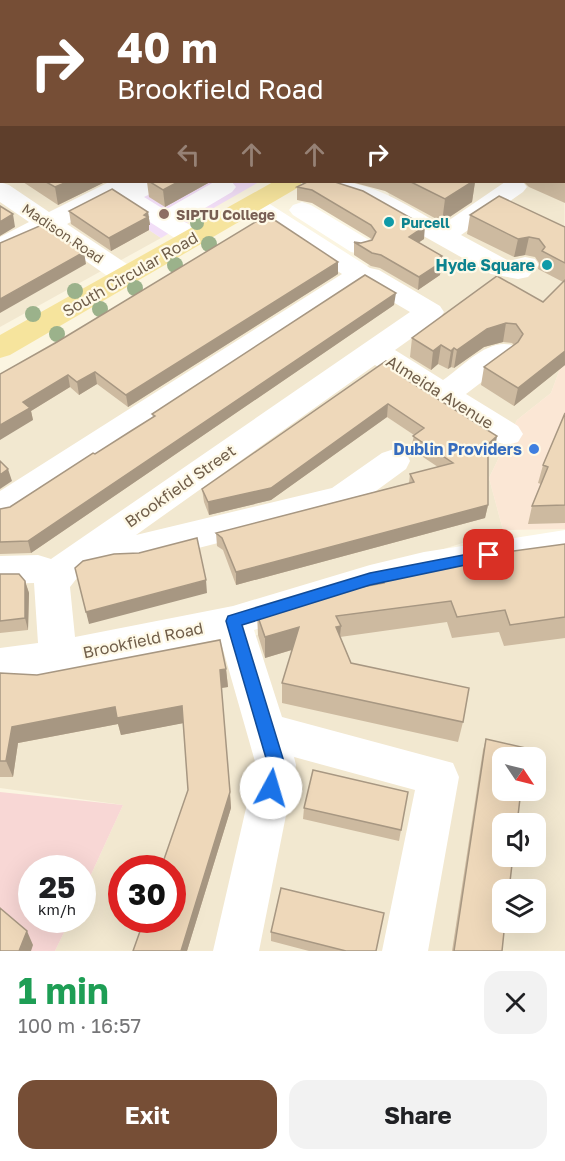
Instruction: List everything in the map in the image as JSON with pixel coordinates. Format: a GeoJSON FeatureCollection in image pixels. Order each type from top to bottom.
{"type":"FeatureCollection","features":[{"type":"Feature","properties":{"kind":"main road","name":"South Circular Road"},"geometry":{"type":"LineString","coordinates":[[0,348],[272,193]]}},
{"type":"Feature","properties":{"kind":"street"},"geometry":{"type":"LineString","coordinates":[[0,247],[125,184],[123,183]]}},
{"type":"Feature","properties":{"kind":"street"},"geometry":{"type":"LineString","coordinates":[[142,183],[147,186],[125,197],[193,238]]}},
{"type":"Feature","properties":{"kind":"street"},"geometry":{"type":"LineString","coordinates":[[336,183],[372,197],[501,268],[518,272],[525,265]]}},
{"type":"Feature","properties":{"kind":"street"},"geometry":{"type":"LineString","coordinates":[[165,221],[224,187]]}},
{"type":"Feature","properties":{"kind":"street"},"geometry":{"type":"LineString","coordinates":[[443,236],[514,187]]}},
{"type":"Feature","properties":{"kind":"street","name":"Madison Road"},"geometry":{"type":"LineString","coordinates":[[0,190],[126,276]]}},
{"type":"Feature","properties":{"kind":"street"},"geometry":{"type":"LineString","coordinates":[[0,508],[361,260],[272,193]]}},
{"type":"Feature","properties":{"kind":"street","name":"Brookfield Street"},"geometry":{"type":"LineString","coordinates":[[57,575],[72,560],[430,312],[369,276],[361,260]]}},
{"type":"Feature","properties":{"kind":"street","name":"Almeida Avenue"},"geometry":{"type":"LineString","coordinates":[[373,350],[507,434]]}},
{"type":"Feature","properties":{"kind":"street"},"geometry":{"type":"LineString","coordinates":[[444,395],[502,352]]}},
{"type":"Feature","properties":{"kind":"street"},"geometry":{"type":"LineString","coordinates":[[100,542],[117,550],[140,549],[342,498],[394,461]]}},
{"type":"Feature","properties":{"kind":"street","name":"Brookfield Road"},"geometry":{"type":"LineString","coordinates":[[0,664],[58,657],[233,621],[370,579],[424,566],[565,544]]}},
{"type":"Feature","properties":{"kind":"street"},"geometry":{"type":"LineString","coordinates":[[0,570],[38,569],[57,575],[52,584],[58,657]]}},
{"type":"Feature","properties":{"kind":"street"},"geometry":{"type":"LineString","coordinates":[[233,621],[276,765],[236,951]]}},
{"type":"Feature","properties":{"kind":"street"},"geometry":{"type":"LineString","coordinates":[[265,731],[438,777],[405,951]]}},
{"type":"Feature","properties":{"kind":"shaded area"},"geometry":{"type":"Polygon","coordinates":[[[0,183],[119,183],[102,199],[161,238],[0,327],[0,183]]]}},
{"type":"Feature","properties":{"kind":"shaded area","name":"SIPTU College"},"geometry":{"type":"Polygon","coordinates":[[[126,183],[257,183],[161,238],[102,199],[130,185],[126,183]]]}},
{"type":"Feature","properties":{"kind":"shaded area"},"geometry":{"type":"Polygon","coordinates":[[[385,183],[564,183],[565,355],[551,393],[517,420],[489,478],[503,530],[241,614],[0,653],[0,374],[278,211],[362,269],[404,245],[385,183]]]}},
{"type":"Feature","properties":{"kind":"shaded area","name":"Dublin Providers"},"geometry":{"type":"Polygon","coordinates":[[[565,355],[565,529],[503,530],[489,478],[517,420],[551,393],[565,355]]]}},
{"type":"Feature","properties":{"kind":"shaded area"},"geometry":{"type":"Polygon","coordinates":[[[565,560],[565,951],[55,951],[64,933],[96,933],[96,864],[123,805],[0,788],[0,685],[60,683],[565,560]]]}},
{"type":"Feature","properties":{"kind":"shaded area"},"geometry":{"type":"Polygon","coordinates":[[[0,792],[123,805],[96,864],[96,855],[18,855],[18,933],[64,933],[55,951],[0,951],[0,792]]]}},
{"type":"Feature","properties":{"kind":"building"},"geometry":{"type":"Polygon","coordinates":[[[48,183],[65,183],[55,187],[48,183]]]}},
{"type":"Feature","properties":{"kind":"building"},"geometry":{"type":"Polygon","coordinates":[[[152,183],[176,183],[163,190],[152,183]]]}},
{"type":"Feature","properties":{"kind":"building"},"geometry":{"type":"Polygon","coordinates":[[[305,183],[338,183],[363,191],[425,226],[409,237],[442,256],[437,259],[442,262],[419,277],[381,255],[372,253],[354,242],[372,240],[376,232],[371,225],[312,190],[297,187],[305,183]]]}},
{"type":"Feature","properties":{"kind":"building"},"geometry":{"type":"Polygon","coordinates":[[[413,183],[470,183],[445,199],[413,183]]]}},
{"type":"Feature","properties":{"kind":"building"},"geometry":{"type":"Polygon","coordinates":[[[112,189],[148,212],[144,215],[148,217],[109,238],[69,211],[112,189]]]}},
{"type":"Feature","properties":{"kind":"building"},"geometry":{"type":"Polygon","coordinates":[[[499,196],[565,227],[565,263],[542,251],[545,247],[539,239],[529,237],[518,239],[470,215],[499,196]]]}},
{"type":"Feature","properties":{"kind":"building"},"geometry":{"type":"Polygon","coordinates":[[[0,206],[13,214],[0,222],[0,206]]]}},
{"type":"Feature","properties":{"kind":"building"},"geometry":{"type":"Polygon","coordinates":[[[267,215],[338,262],[126,395],[95,372],[77,382],[68,375],[23,402],[30,408],[0,425],[0,374],[267,215]]]}},
{"type":"Feature","properties":{"kind":"building"},"geometry":{"type":"Polygon","coordinates":[[[44,224],[84,252],[0,299],[0,243],[44,224]]]}},
{"type":"Feature","properties":{"kind":"building"},"geometry":{"type":"Polygon","coordinates":[[[365,275],[396,293],[28,541],[0,542],[0,509],[10,507],[155,416],[152,414],[365,275]]]}},
{"type":"Feature","properties":{"kind":"building"},"geometry":{"type":"Polygon","coordinates":[[[497,276],[543,302],[565,280],[565,351],[518,388],[484,367],[518,342],[523,334],[516,324],[506,323],[487,329],[457,350],[454,348],[451,351],[441,345],[433,351],[412,338],[497,276]]]}},
{"type":"Feature","properties":{"kind":"building"},"geometry":{"type":"Polygon","coordinates":[[[386,361],[408,375],[404,378],[497,436],[488,444],[488,505],[236,572],[222,538],[216,533],[414,482],[410,474],[453,463],[413,436],[424,428],[388,404],[271,488],[208,502],[202,489],[386,361]]]}},
{"type":"Feature","properties":{"kind":"building"},"geometry":{"type":"Polygon","coordinates":[[[565,413],[565,505],[532,506],[548,467],[543,465],[565,413]]]}},
{"type":"Feature","properties":{"kind":"building"},"geometry":{"type":"Polygon","coordinates":[[[0,461],[8,469],[0,475],[0,461]]]}},
{"type":"Feature","properties":{"kind":"building"},"geometry":{"type":"Polygon","coordinates":[[[197,538],[206,580],[86,612],[75,568],[83,561],[114,554],[139,553],[197,538]]]}},
{"type":"Feature","properties":{"kind":"building"},"geometry":{"type":"Polygon","coordinates":[[[565,544],[565,617],[510,625],[505,610],[457,617],[451,601],[336,616],[341,626],[336,627],[351,663],[469,688],[463,722],[282,683],[299,627],[265,637],[257,614],[335,592],[384,583],[382,576],[477,560],[476,556],[565,544]]]}},
{"type":"Feature","properties":{"kind":"building"},"geometry":{"type":"Polygon","coordinates":[[[0,574],[19,574],[25,581],[25,618],[0,621],[0,574]]]}},
{"type":"Feature","properties":{"kind":"building"},"geometry":{"type":"Polygon","coordinates":[[[220,640],[226,669],[220,670],[230,792],[181,951],[133,951],[139,933],[186,933],[186,855],[166,855],[188,790],[182,706],[117,718],[115,707],[12,727],[6,761],[0,761],[0,673],[37,675],[220,640]]]}},
{"type":"Feature","properties":{"kind":"building"},"geometry":{"type":"Polygon","coordinates":[[[486,739],[522,747],[492,747],[492,801],[520,801],[518,813],[492,813],[492,867],[512,867],[510,879],[492,879],[492,933],[504,933],[502,951],[454,951],[486,739]]]}},
{"type":"Feature","properties":{"kind":"building"},"geometry":{"type":"Polygon","coordinates":[[[313,770],[408,792],[401,830],[304,808],[313,770]]]}},
{"type":"Feature","properties":{"kind":"building"},"geometry":{"type":"Polygon","coordinates":[[[281,888],[384,913],[376,951],[346,951],[271,932],[281,888]]]}},
{"type":"Feature","properties":{"kind":"building"},"geometry":{"type":"Polygon","coordinates":[[[0,908],[18,923],[18,933],[26,933],[19,951],[0,951],[0,908]]]}},
{"type":"Feature","properties":{"kind":"place","name":"SIPTU College"},"geometry":{"type":"Point","coordinates":[164,214]}},
{"type":"Feature","properties":{"kind":"place","name":"Purcell"},"geometry":{"type":"Point","coordinates":[389,222]}},
{"type":"Feature","properties":{"kind":"place","name":"Hyde Square"},"geometry":{"type":"Point","coordinates":[547,265]}},
{"type":"Feature","properties":{"kind":"place","name":"Dublin Providers"},"geometry":{"type":"Point","coordinates":[534,449]}},
{"type":"Feature","properties":{"kind":"route"},"geometry":{"type":"LineString","coordinates":[[271,788],[276,765],[233,621],[370,579],[424,566],[489,555]]}}]}
